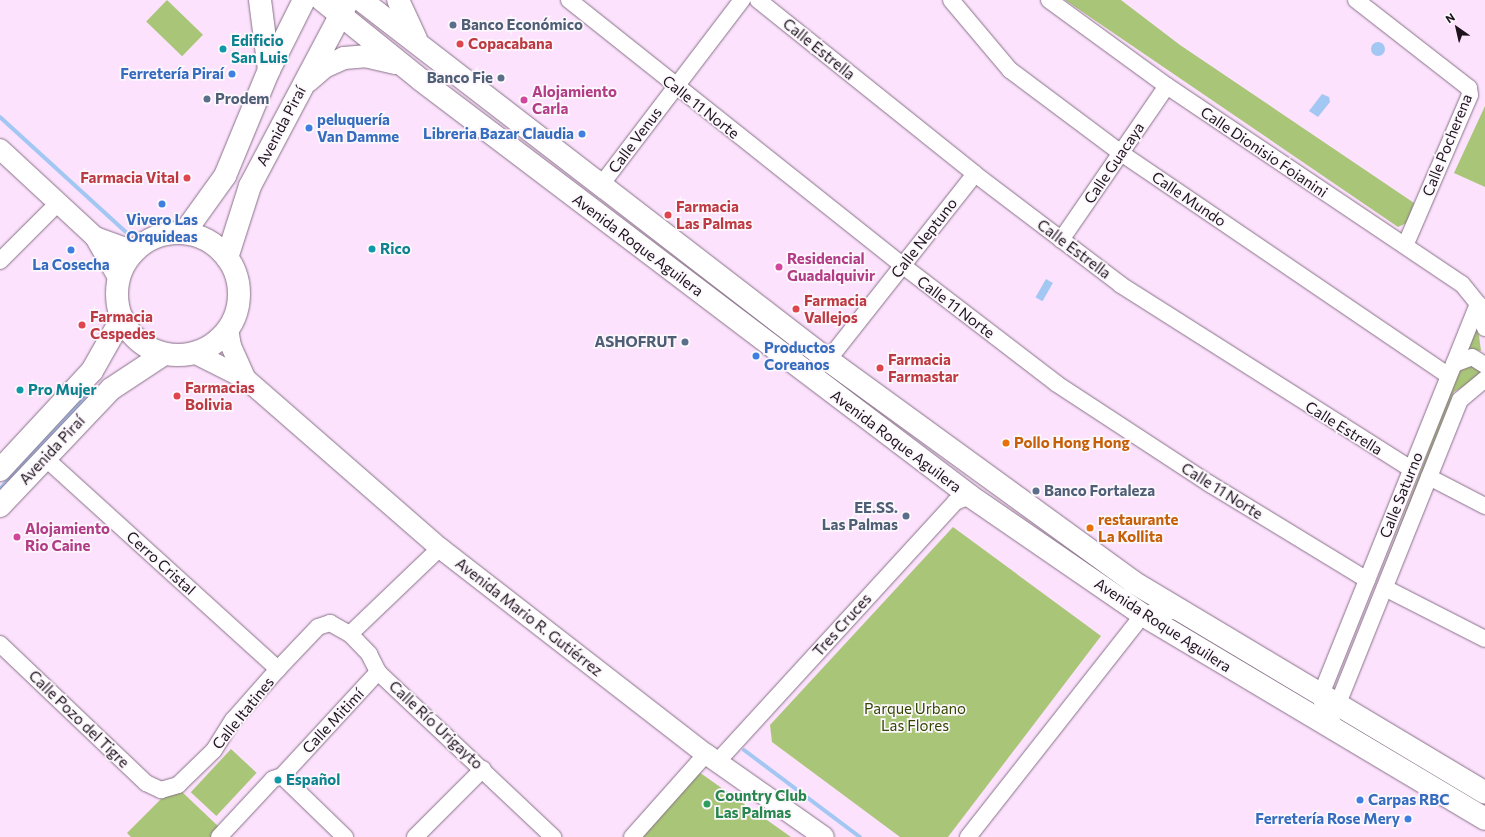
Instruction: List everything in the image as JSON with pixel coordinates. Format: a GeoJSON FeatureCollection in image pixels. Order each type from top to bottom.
{"type":"FeatureCollection","features":[{"type":"Feature","properties":{"kind":"main road"},"geometry":{"type":"LineString","coordinates":[[260,0],[269,70]]}},
{"type":"Feature","properties":{"kind":"main road","name":"Avenida Piraí"},"geometry":{"type":"LineString","coordinates":[[184,233],[225,176],[269,70],[304,0]]}},
{"type":"Feature","properties":{"kind":"main road","name":"Avenida Roque Aguilera"},"geometry":{"type":"LineString","coordinates":[[322,0],[344,7],[406,67],[970,496],[1143,615],[1342,736],[1485,819]]}},
{"type":"Feature","properties":{"kind":"main road","name":"Avenida Roque Aguilera"},"geometry":{"type":"LineString","coordinates":[[361,0],[828,360],[1133,582],[1328,705],[1485,793]]}},
{"type":"Feature","properties":{"kind":"main road"},"geometry":{"type":"LineString","coordinates":[[398,0],[421,47]]}},
{"type":"Feature","properties":{"kind":"main road","name":"Avenida Piraí"},"geometry":{"type":"LineString","coordinates":[[227,258],[250,186],[344,7]]}},
{"type":"Feature","properties":{"kind":"main road"},"geometry":{"type":"LineString","coordinates":[[296,98],[308,81],[324,67],[344,58],[365,56],[386,58],[406,67]]}},
{"type":"Feature","properties":{"kind":"main road"},"geometry":{"type":"LineString","coordinates":[[184,233],[211,242],[227,258],[236,274],[239,293],[228,329],[208,348],[194,353],[164,354],[146,346],[122,318],[117,299],[119,279],[124,264],[134,251],[162,235],[184,233]]}},
{"type":"Feature","properties":{"kind":"main road","name":"Avenida Piraí"},"geometry":{"type":"LineString","coordinates":[[0,470],[92,371],[122,318]]}},
{"type":"Feature","properties":{"kind":"main road","name":"Avenida Piraí"},"geometry":{"type":"LineString","coordinates":[[0,506],[44,457],[111,389],[164,354]]}},
{"type":"Feature","properties":{"kind":"main road"},"geometry":{"type":"LineString","coordinates":[[92,371],[103,378],[111,389]]}},
{"type":"Feature","properties":{"kind":"street","name":"Calle 11 Norte"},"geometry":{"type":"LineString","coordinates":[[569,0],[675,87],[1057,384],[1367,580]]}},
{"type":"Feature","properties":{"kind":"street","name":"Calle Venus"},"geometry":{"type":"LineString","coordinates":[[601,185],[742,0]]}},
{"type":"Feature","properties":{"kind":"street","name":"Calle Estrella"},"geometry":{"type":"LineString","coordinates":[[758,0],[975,174],[1121,285],[1261,377],[1411,469]]}},
{"type":"Feature","properties":{"kind":"street","name":"Calle Mundo"},"geometry":{"type":"LineString","coordinates":[[951,0],[1010,70],[1121,153],[1451,369]]}},
{"type":"Feature","properties":{"kind":"street","name":"Calle Dionisio Foianini"},"geometry":{"type":"LineString","coordinates":[[1049,0],[1166,86],[1467,288],[1478,304]]}},
{"type":"Feature","properties":{"kind":"street","name":"Calle Pocherena"},"geometry":{"type":"LineString","coordinates":[[1356,0],[1375,6],[1470,88],[1470,95],[1405,246]]}},
{"type":"Feature","properties":{"kind":"street","name":"Calle Guacaya"},"geometry":{"type":"LineString","coordinates":[[1061,240],[1166,86]]}},
{"type":"Feature","properties":{"kind":"street"},"geometry":{"type":"LineString","coordinates":[[0,148],[95,237],[119,279]]}},
{"type":"Feature","properties":{"kind":"street","name":"Calle Neptuno"},"geometry":{"type":"LineString","coordinates":[[828,360],[975,174]]}},
{"type":"Feature","properties":{"kind":"street"},"geometry":{"type":"LineString","coordinates":[[0,261],[59,202]]}},
{"type":"Feature","properties":{"kind":"street"},"geometry":{"type":"LineString","coordinates":[[95,237],[134,251]]}},
{"type":"Feature","properties":{"kind":"street"},"geometry":{"type":"LineString","coordinates":[[1478,304],[1485,328]]}},
{"type":"Feature","properties":{"kind":"street","name":"Calle Saturno"},"geometry":{"type":"LineString","coordinates":[[1328,705],[1367,580],[1478,304]]}},
{"type":"Feature","properties":{"kind":"street","name":"Avenida Mario R. Gutiérrez"},"geometry":{"type":"LineString","coordinates":[[228,329],[231,346],[246,379]]}},
{"type":"Feature","properties":{"kind":"street","name":"Avenida Mario R. Gutiérrez"},"geometry":{"type":"LineString","coordinates":[[194,353],[246,379],[440,548],[712,758],[824,837]]}},
{"type":"Feature","properties":{"kind":"street"},"geometry":{"type":"LineString","coordinates":[[1451,369],[1472,357],[1485,365]]}},
{"type":"Feature","properties":{"kind":"street","name":"Calle Saturno"},"geometry":{"type":"LineString","coordinates":[[1328,705],[1384,588],[1460,400],[1477,391],[1485,379]]}},
{"type":"Feature","properties":{"kind":"street","name":"Cerro Cristal"},"geometry":{"type":"LineString","coordinates":[[44,457],[278,669]]}},
{"type":"Feature","properties":{"kind":"street"},"geometry":{"type":"LineString","coordinates":[[1429,477],[1485,506]]}},
{"type":"Feature","properties":{"kind":"street","name":"Tres Cruces"},"geometry":{"type":"LineString","coordinates":[[632,837],[712,758],[955,502],[970,496]]}},
{"type":"Feature","properties":{"kind":"street"},"geometry":{"type":"LineString","coordinates":[[350,634],[440,548]]}},
{"type":"Feature","properties":{"kind":"street"},"geometry":{"type":"LineString","coordinates":[[1133,582],[1142,597],[1143,615]]}},
{"type":"Feature","properties":{"kind":"street"},"geometry":{"type":"LineString","coordinates":[[1384,588],[1485,639]]}},
{"type":"Feature","properties":{"kind":"street"},"geometry":{"type":"LineString","coordinates":[[968,837],[1143,615],[1162,610],[1180,612]]}},
{"type":"Feature","properties":{"kind":"street","name":"Calle Río Urigayto"},"geometry":{"type":"LineString","coordinates":[[318,627],[330,623],[350,634],[369,654],[378,672],[483,769],[553,837]]}},
{"type":"Feature","properties":{"kind":"street","name":"Calle Itatines"},"geometry":{"type":"LineString","coordinates":[[162,790],[178,785],[214,750],[233,720],[318,627]]}},
{"type":"Feature","properties":{"kind":"street","name":"Calle Pozo del Tigre"},"geometry":{"type":"LineString","coordinates":[[0,644],[146,783],[162,790]]}},
{"type":"Feature","properties":{"kind":"street","name":"Calle Mitimí"},"geometry":{"type":"LineString","coordinates":[[219,837],[273,780],[282,776],[378,672]]}},
{"type":"Feature","properties":{"kind":"street"},"geometry":{"type":"LineString","coordinates":[[1295,707],[1328,705],[1342,736]]}},
{"type":"Feature","properties":{"kind":"street"},"geometry":{"type":"LineString","coordinates":[[416,837],[483,769]]}},
{"type":"Feature","properties":{"kind":"street"},"geometry":{"type":"LineString","coordinates":[[282,776],[345,837]]}},
{"type":"Feature","properties":{"kind":"green space"},"geometry":{"type":"Polygon","coordinates":[[[167,0],[203,35],[182,56],[146,22],[167,0]]]}},
{"type":"Feature","properties":{"kind":"green space"},"geometry":{"type":"Polygon","coordinates":[[[1065,0],[1121,0],[1180,45],[1420,207],[1413,220],[1398,227],[1065,0]]]}},
{"type":"Feature","properties":{"kind":"green space"},"geometry":{"type":"Polygon","coordinates":[[[1485,106],[1485,187],[1454,173],[1485,106]]]}},
{"type":"Feature","properties":{"kind":"green space"},"geometry":{"type":"Polygon","coordinates":[[[1478,328],[1481,351],[1468,349],[1476,329],[1478,328]]]}},
{"type":"Feature","properties":{"kind":"green space"},"geometry":{"type":"Polygon","coordinates":[[[1468,364],[1482,371],[1481,376],[1454,392],[1341,680],[1460,368],[1468,364]]]}},
{"type":"Feature","properties":{"kind":"green space","name":"Parque Urbano Las Flores"},"geometry":{"type":"Polygon","coordinates":[[[953,527],[1101,636],[948,837],[900,837],[772,742],[770,725],[953,527]]]}},
{"type":"Feature","properties":{"kind":"green space"},"geometry":{"type":"Polygon","coordinates":[[[231,749],[257,773],[216,816],[191,792],[231,749]]]}},
{"type":"Feature","properties":{"kind":"green space","name":"Country Club Las Palmas"},"geometry":{"type":"Polygon","coordinates":[[[699,772],[791,837],[640,837],[699,772]]]}},
{"type":"Feature","properties":{"kind":"green space"},"geometry":{"type":"Polygon","coordinates":[[[171,789],[180,790],[219,827],[212,837],[131,837],[127,833],[171,789]]]}},
{"type":"Feature","properties":{"kind":"water"},"geometry":{"type":"Polygon","coordinates":[[[1375,42],[1381,42],[1385,46],[1385,52],[1381,56],[1375,56],[1371,52],[1371,46],[1375,42]]]}},
{"type":"Feature","properties":{"kind":"water"},"geometry":{"type":"Polygon","coordinates":[[[1322,94],[1329,97],[1330,102],[1318,117],[1309,111],[1322,94]]]}},
{"type":"Feature","properties":{"kind":"water"},"geometry":{"type":"Polygon","coordinates":[[[1046,279],[1053,283],[1042,301],[1036,297],[1046,279]]]}},
{"type":"Feature","properties":{"kind":"waterway"},"geometry":{"type":"LineString","coordinates":[[0,117],[128,234]]}},
{"type":"Feature","properties":{"kind":"waterway"},"geometry":{"type":"LineString","coordinates":[[0,489],[88,394]]}},
{"type":"Feature","properties":{"kind":"waterway"},"geometry":{"type":"LineString","coordinates":[[744,750],[860,837]]}},
{"type":"Feature","properties":{"kind":"place","name":"Banco Económico"},"geometry":{"type":"Point","coordinates":[453,25]}},
{"type":"Feature","properties":{"kind":"place","name":"Copacabana"},"geometry":{"type":"Point","coordinates":[460,44]}},
{"type":"Feature","properties":{"kind":"place","name":"Edificio San Luis"},"geometry":{"type":"Point","coordinates":[223,49]}},
{"type":"Feature","properties":{"kind":"place","name":"Ferretería Piraí"},"geometry":{"type":"Point","coordinates":[232,74]}},
{"type":"Feature","properties":{"kind":"place","name":"Banco Fie"},"geometry":{"type":"Point","coordinates":[501,78]}},
{"type":"Feature","properties":{"kind":"place","name":"Prodem"},"geometry":{"type":"Point","coordinates":[207,99]}},
{"type":"Feature","properties":{"kind":"place","name":"Alojamiento Carla"},"geometry":{"type":"Point","coordinates":[524,100]}},
{"type":"Feature","properties":{"kind":"place","name":"peluquería Van Damme"},"geometry":{"type":"Point","coordinates":[309,128]}},
{"type":"Feature","properties":{"kind":"place","name":"Libreria Bazar Claudia"},"geometry":{"type":"Point","coordinates":[582,134]}},
{"type":"Feature","properties":{"kind":"place","name":"Farmacia Vital"},"geometry":{"type":"Point","coordinates":[187,178]}},
{"type":"Feature","properties":{"kind":"place","name":"Vivero Las Orquideas"},"geometry":{"type":"Point","coordinates":[162,204]}},
{"type":"Feature","properties":{"kind":"place","name":"Farmacia Las Palmas"},"geometry":{"type":"Point","coordinates":[668,215]}},
{"type":"Feature","properties":{"kind":"place","name":"Rico"},"geometry":{"type":"Point","coordinates":[372,249]}},
{"type":"Feature","properties":{"kind":"place","name":"La Cosecha"},"geometry":{"type":"Point","coordinates":[71,250]}},
{"type":"Feature","properties":{"kind":"place","name":"Residencial Guadalquivir"},"geometry":{"type":"Point","coordinates":[779,267]}},
{"type":"Feature","properties":{"kind":"place","name":"Farmacia Vallejos"},"geometry":{"type":"Point","coordinates":[796,309]}},
{"type":"Feature","properties":{"kind":"place","name":"Farmacia Cespedes"},"geometry":{"type":"Point","coordinates":[82,325]}},
{"type":"Feature","properties":{"kind":"place","name":"ASHOFRUT"},"geometry":{"type":"Point","coordinates":[685,342]}},
{"type":"Feature","properties":{"kind":"place","name":"Productos Coreanos"},"geometry":{"type":"Point","coordinates":[756,356]}},
{"type":"Feature","properties":{"kind":"place","name":"Farmacia Farmastar"},"geometry":{"type":"Point","coordinates":[880,368]}},
{"type":"Feature","properties":{"kind":"place","name":"Pro Mujer"},"geometry":{"type":"Point","coordinates":[20,390]}},
{"type":"Feature","properties":{"kind":"place","name":"Farmacias Bolivia"},"geometry":{"type":"Point","coordinates":[177,396]}},
{"type":"Feature","properties":{"kind":"place","name":"Pollo Hong Hong"},"geometry":{"type":"Point","coordinates":[1006,443]}},
{"type":"Feature","properties":{"kind":"place","name":"Banco Fortaleza"},"geometry":{"type":"Point","coordinates":[1036,491]}},
{"type":"Feature","properties":{"kind":"place","name":"EE.SS. Las Palmas"},"geometry":{"type":"Point","coordinates":[906,516]}},
{"type":"Feature","properties":{"kind":"place","name":"restaurante La Kollita"},"geometry":{"type":"Point","coordinates":[1090,528]}},
{"type":"Feature","properties":{"kind":"place","name":"Alojamiento Rio Caine"},"geometry":{"type":"Point","coordinates":[17,537]}},
{"type":"Feature","properties":{"kind":"place","name":"Español"},"geometry":{"type":"Point","coordinates":[278,780]}},
{"type":"Feature","properties":{"kind":"place","name":"Carpas RBC"},"geometry":{"type":"Point","coordinates":[1360,800]}},
{"type":"Feature","properties":{"kind":"place","name":"Country Club Las Palmas"},"geometry":{"type":"Point","coordinates":[707,804]}},
{"type":"Feature","properties":{"kind":"place","name":"Ferretería Rose Mery"},"geometry":{"type":"Point","coordinates":[1408,819]}}]}
